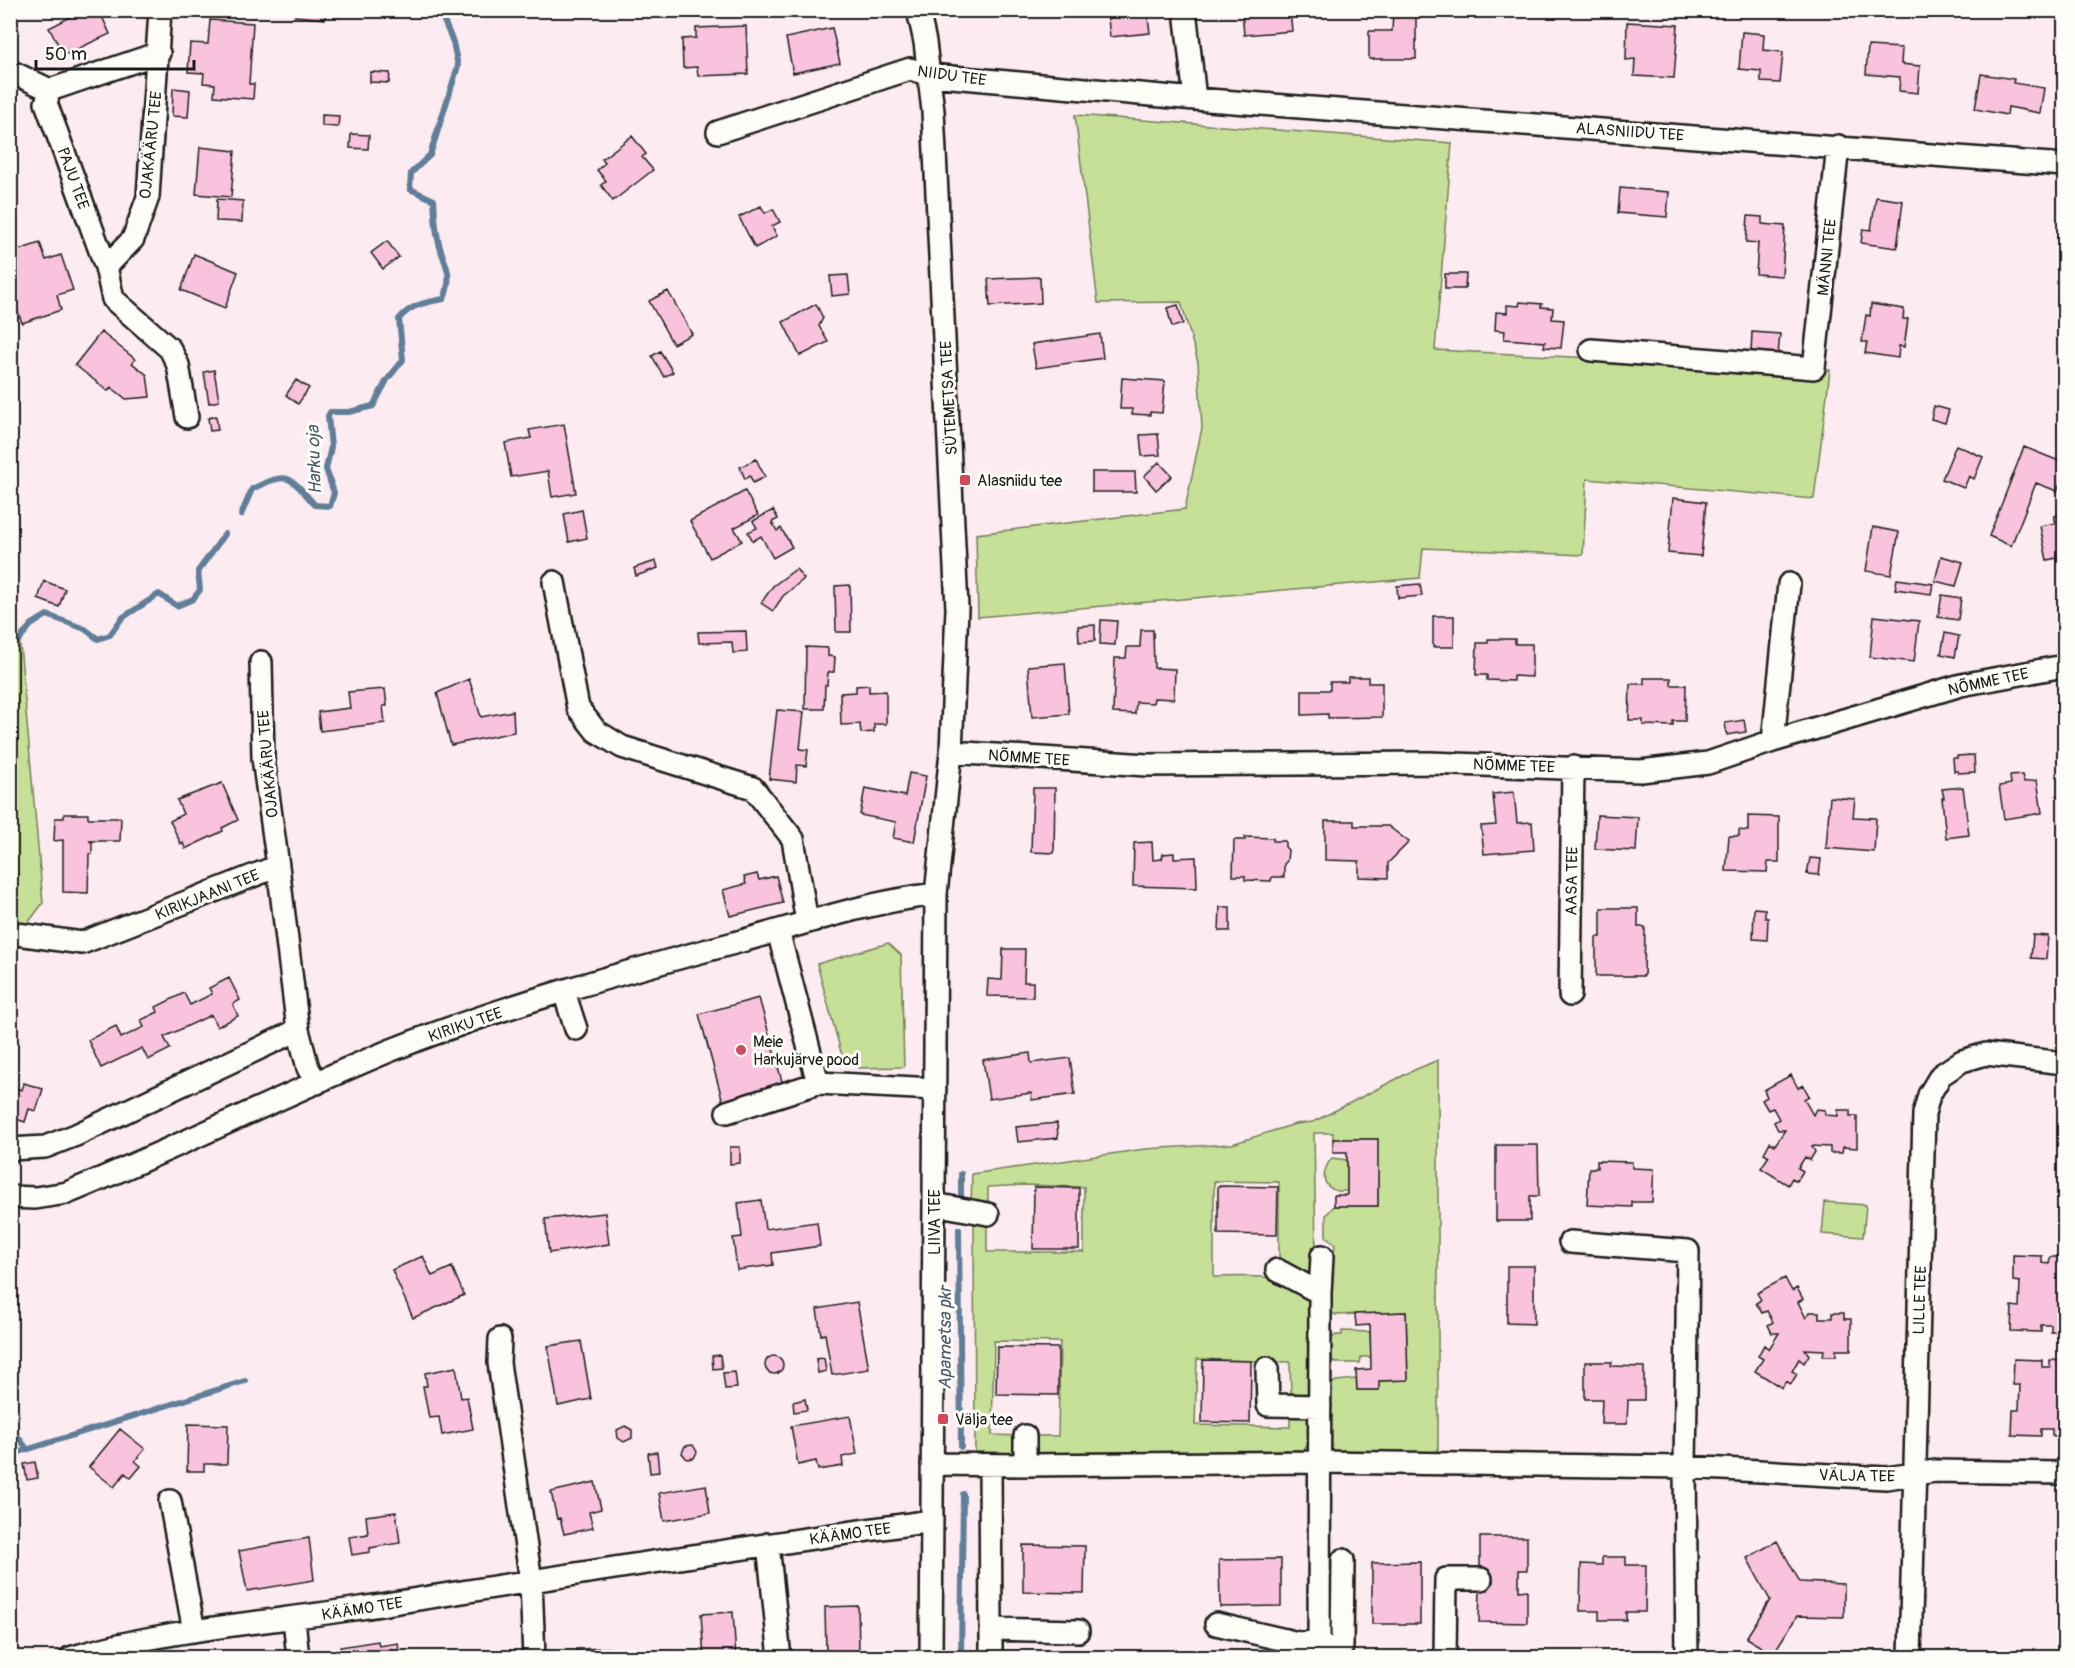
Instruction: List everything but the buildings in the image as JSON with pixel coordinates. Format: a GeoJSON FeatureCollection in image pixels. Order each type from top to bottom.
{"type":"FeatureCollection","features":[{"type":"Feature","properties":{"kind":"street","name":"OJAKÄÄRU TEE"},"geometry":{"type":"LineString","coordinates":[[106,267],[133,239],[148,197],[160,10]]}},
{"type":"Feature","properties":{"kind":"street","name":"SÜTEMETSA TEE"},"geometry":{"type":"LineString","coordinates":[[918,10],[930,75],[937,177],[957,608],[951,752],[936,894]]}},
{"type":"Feature","properties":{"kind":"street"},"geometry":{"type":"LineString","coordinates":[[1185,10],[1195,99]]}},
{"type":"Feature","properties":{"kind":"street"},"geometry":{"type":"LineString","coordinates":[[10,71],[50,90],[159,53]]}},
{"type":"Feature","properties":{"kind":"street","name":"NIIDU TEE"},"geometry":{"type":"LineString","coordinates":[[718,132],[910,69],[930,75],[1195,99]]}},
{"type":"Feature","properties":{"kind":"street","name":"PAJU TEE"},"geometry":{"type":"LineString","coordinates":[[50,90],[46,103],[106,267]]}},
{"type":"Feature","properties":{"kind":"street","name":"ALASNIIDU TEE"},"geometry":{"type":"LineString","coordinates":[[1195,99],[2064,165]]}},
{"type":"Feature","properties":{"kind":"street","name":"MÄNNI TEE"},"geometry":{"type":"LineString","coordinates":[[1591,350],[1814,368],[1838,147]]}},
{"type":"Feature","properties":{"kind":"street"},"geometry":{"type":"LineString","coordinates":[[106,267],[113,298],[170,349],[178,365],[187,417]]}},
{"type":"Feature","properties":{"kind":"street"},"geometry":{"type":"LineString","coordinates":[[554,582],[578,708],[596,731],[622,747],[753,788],[794,839],[807,922]]}},
{"type":"Feature","properties":{"kind":"street"},"geometry":{"type":"LineString","coordinates":[[1773,741],[1789,584]]}},
{"type":"Feature","properties":{"kind":"street","name":"OJAKÄÄRU TEE"},"geometry":{"type":"LineString","coordinates":[[261,662],[263,758],[278,866]]}},
{"type":"Feature","properties":{"kind":"street","name":"NÕMME TEE"},"geometry":{"type":"LineString","coordinates":[[951,752],[1147,765],[1430,763],[1641,771],[1708,763],[1773,741],[1961,685],[2064,666]]}},
{"type":"Feature","properties":{"kind":"street","name":"AASA TEE"},"geometry":{"type":"LineString","coordinates":[[1570,994],[1573,767]]}},
{"type":"Feature","properties":{"kind":"street","name":"KIRIKJAANI TEE"},"geometry":{"type":"LineString","coordinates":[[10,933],[82,943],[278,866],[298,1030],[308,1068],[317,1083]]}},
{"type":"Feature","properties":{"kind":"street","name":"KIRIKU TEE"},"geometry":{"type":"LineString","coordinates":[[10,1197],[35,1198],[67,1193],[390,1051],[480,1018],[643,967],[807,922],[899,899],[936,894]]}},
{"type":"Feature","properties":{"kind":"street","name":"LIIVA TEE"},"geometry":{"type":"LineString","coordinates":[[931,1658],[936,894]]}},
{"type":"Feature","properties":{"kind":"street"},"geometry":{"type":"LineString","coordinates":[[778,931],[818,1083]]}},
{"type":"Feature","properties":{"kind":"street"},"geometry":{"type":"LineString","coordinates":[[564,992],[576,1029]]}},
{"type":"Feature","properties":{"kind":"street"},"geometry":{"type":"LineString","coordinates":[[10,1149],[45,1147],[76,1135],[298,1030]]}},
{"type":"Feature","properties":{"kind":"street","name":"LILLE TEE"},"geometry":{"type":"LineString","coordinates":[[1910,1658],[1924,1114],[1929,1095],[1941,1075],[1962,1061],[1986,1054],[2064,1063]]}},
{"type":"Feature","properties":{"kind":"street"},"geometry":{"type":"LineString","coordinates":[[727,1112],[818,1083],[935,1089]]}},
{"type":"Feature","properties":{"kind":"street"},"geometry":{"type":"LineString","coordinates":[[934,1204],[988,1214]]}},
{"type":"Feature","properties":{"kind":"street"},"geometry":{"type":"LineString","coordinates":[[1570,1242],[1688,1251],[1685,1467],[1687,1658]]}},
{"type":"Feature","properties":{"kind":"street"},"geometry":{"type":"LineString","coordinates":[[1319,1649],[1322,1256]]}},
{"type":"Feature","properties":{"kind":"street"},"geometry":{"type":"LineString","coordinates":[[1277,1270],[1320,1293]]}},
{"type":"Feature","properties":{"kind":"street"},"geometry":{"type":"LineString","coordinates":[[500,1339],[499,1364],[531,1581],[534,1658]]}},
{"type":"Feature","properties":{"kind":"street"},"geometry":{"type":"LineString","coordinates":[[1267,1368],[1268,1405],[1320,1406]]}},
{"type":"Feature","properties":{"kind":"street"},"geometry":{"type":"LineString","coordinates":[[1025,1436],[1025,1465]]}},
{"type":"Feature","properties":{"kind":"street","name":"VÄLJA TEE"},"geometry":{"type":"LineString","coordinates":[[932,1464],[1319,1462],[1685,1467],[1886,1479],[1936,1471],[2064,1473]]}},
{"type":"Feature","properties":{"kind":"street"},"geometry":{"type":"LineString","coordinates":[[990,1465],[991,1658]]}},
{"type":"Feature","properties":{"kind":"street"},"geometry":{"type":"LineString","coordinates":[[170,1501],[194,1631]]}},
{"type":"Feature","properties":{"kind":"street","name":"KÄÄMO TEE"},"geometry":{"type":"LineString","coordinates":[[70,1658],[194,1631],[294,1619],[768,1544],[932,1521]]}},
{"type":"Feature","properties":{"kind":"street"},"geometry":{"type":"LineString","coordinates":[[768,1544],[780,1658]]}},
{"type":"Feature","properties":{"kind":"street"},"geometry":{"type":"LineString","coordinates":[[1216,1624],[1319,1649],[1342,1647],[1343,1560]]}},
{"type":"Feature","properties":{"kind":"street"},"geometry":{"type":"LineString","coordinates":[[1445,1658],[1446,1579],[1481,1579]]}},
{"type":"Feature","properties":{"kind":"street"},"geometry":{"type":"LineString","coordinates":[[294,1619],[298,1658]]}},
{"type":"Feature","properties":{"kind":"street"},"geometry":{"type":"LineString","coordinates":[[992,1629],[1078,1631]]}},
{"type":"Feature","properties":{"kind":"green space"},"geometry":{"type":"Polygon","coordinates":[[[1075,115],[1452,143],[1435,350],[1830,370],[1814,499],[1587,479],[1583,555],[1423,548],[1420,578],[978,617],[976,534],[1185,509],[1202,428],[1198,362],[1181,302],[1098,303],[1075,115]]]}},
{"type":"Feature","properties":{"kind":"green space"},"geometry":{"type":"Polygon","coordinates":[[[11,602],[17,611],[43,903],[11,946],[11,602]]]}},
{"type":"Feature","properties":{"kind":"green space"},"geometry":{"type":"Polygon","coordinates":[[[888,943],[901,955],[904,1067],[858,1068],[842,1056],[817,964],[888,943]]]}},
{"type":"Feature","properties":{"kind":"green space"},"geometry":{"type":"Polygon","coordinates":[[[1438,1060],[1438,1456],[1336,1458],[1327,1451],[1328,1386],[1336,1381],[1356,1379],[1357,1390],[1378,1390],[1379,1381],[1408,1380],[1406,1312],[1336,1315],[1328,1311],[1328,1256],[1334,1255],[1335,1245],[1326,1236],[1326,1215],[1334,1206],[1378,1206],[1377,1139],[1333,1139],[1333,1133],[1314,1133],[1316,1256],[1310,1280],[1279,1263],[1279,1182],[1214,1181],[1214,1277],[1281,1280],[1304,1292],[1313,1303],[1311,1397],[1291,1396],[1290,1362],[1197,1359],[1195,1425],[1290,1427],[1290,1414],[1306,1415],[1310,1419],[1309,1444],[1300,1454],[1038,1455],[1034,1450],[1034,1436],[1058,1436],[1060,1342],[994,1341],[992,1435],[1020,1436],[1017,1456],[975,1455],[974,1222],[987,1223],[987,1252],[1084,1252],[1084,1187],[1025,1185],[988,1187],[988,1206],[971,1205],[972,1174],[1145,1149],[1232,1144],[1295,1124],[1313,1122],[1438,1060]]]}},
{"type":"Feature","properties":{"kind":"green space"},"geometry":{"type":"Polygon","coordinates":[[[1332,1158],[1347,1160],[1347,1191],[1334,1190],[1328,1186],[1324,1178],[1325,1169],[1332,1158]]]}},
{"type":"Feature","properties":{"kind":"green space"},"geometry":{"type":"Polygon","coordinates":[[[1825,1202],[1866,1205],[1863,1237],[1822,1234],[1825,1202]]]}},
{"type":"Feature","properties":{"kind":"green space"},"geometry":{"type":"Polygon","coordinates":[[[1342,1331],[1370,1332],[1371,1357],[1361,1357],[1360,1363],[1336,1363],[1327,1357],[1327,1342],[1336,1335],[1342,1335],[1342,1331]]]}},
{"type":"Feature","properties":{"kind":"waterway","name":"Harku oja"},"geometry":{"type":"LineString","coordinates":[[241,515],[252,489],[282,478],[293,482],[315,505],[330,506],[334,493],[326,469],[331,447],[328,416],[330,412],[349,412],[373,406],[387,380],[403,360],[399,319],[414,307],[444,299],[448,274],[437,234],[434,200],[410,189],[411,173],[430,155],[458,66],[453,42],[444,21],[451,10]]}},
{"type":"Feature","properties":{"kind":"waterway","name":"Harku oja"},"geometry":{"type":"LineString","coordinates":[[10,644],[20,639],[31,625],[47,615],[85,629],[98,639],[110,635],[122,618],[159,594],[177,606],[193,599],[200,590],[198,571],[225,534]]}},
{"type":"Feature","properties":{"kind":"waterway","name":"Apametsa pkr"},"geometry":{"type":"LineString","coordinates":[[961,1174],[961,1201]]}},
{"type":"Feature","properties":{"kind":"waterway","name":"Apametsa pkr"},"geometry":{"type":"LineString","coordinates":[[959,1229],[961,1447]]}},
{"type":"Feature","properties":{"kind":"waterway"},"geometry":{"type":"LineString","coordinates":[[10,1455],[245,1381]]}},
{"type":"Feature","properties":{"kind":"waterway"},"geometry":{"type":"LineString","coordinates":[[10,1426],[27,1449]]}},
{"type":"Feature","properties":{"kind":"waterway"},"geometry":{"type":"LineString","coordinates":[[961,1658],[963,1494]]}},
{"type":"Feature","properties":{"kind":"place","name":"Alasniidu tee"},"geometry":{"type":"Point","coordinates":[965,480]}},
{"type":"Feature","properties":{"kind":"place","name":"Meie Harkujärve pood"},"geometry":{"type":"Point","coordinates":[741,1050]}},
{"type":"Feature","properties":{"kind":"place","name":"Välja tee"},"geometry":{"type":"Point","coordinates":[943,1419]}}]}
